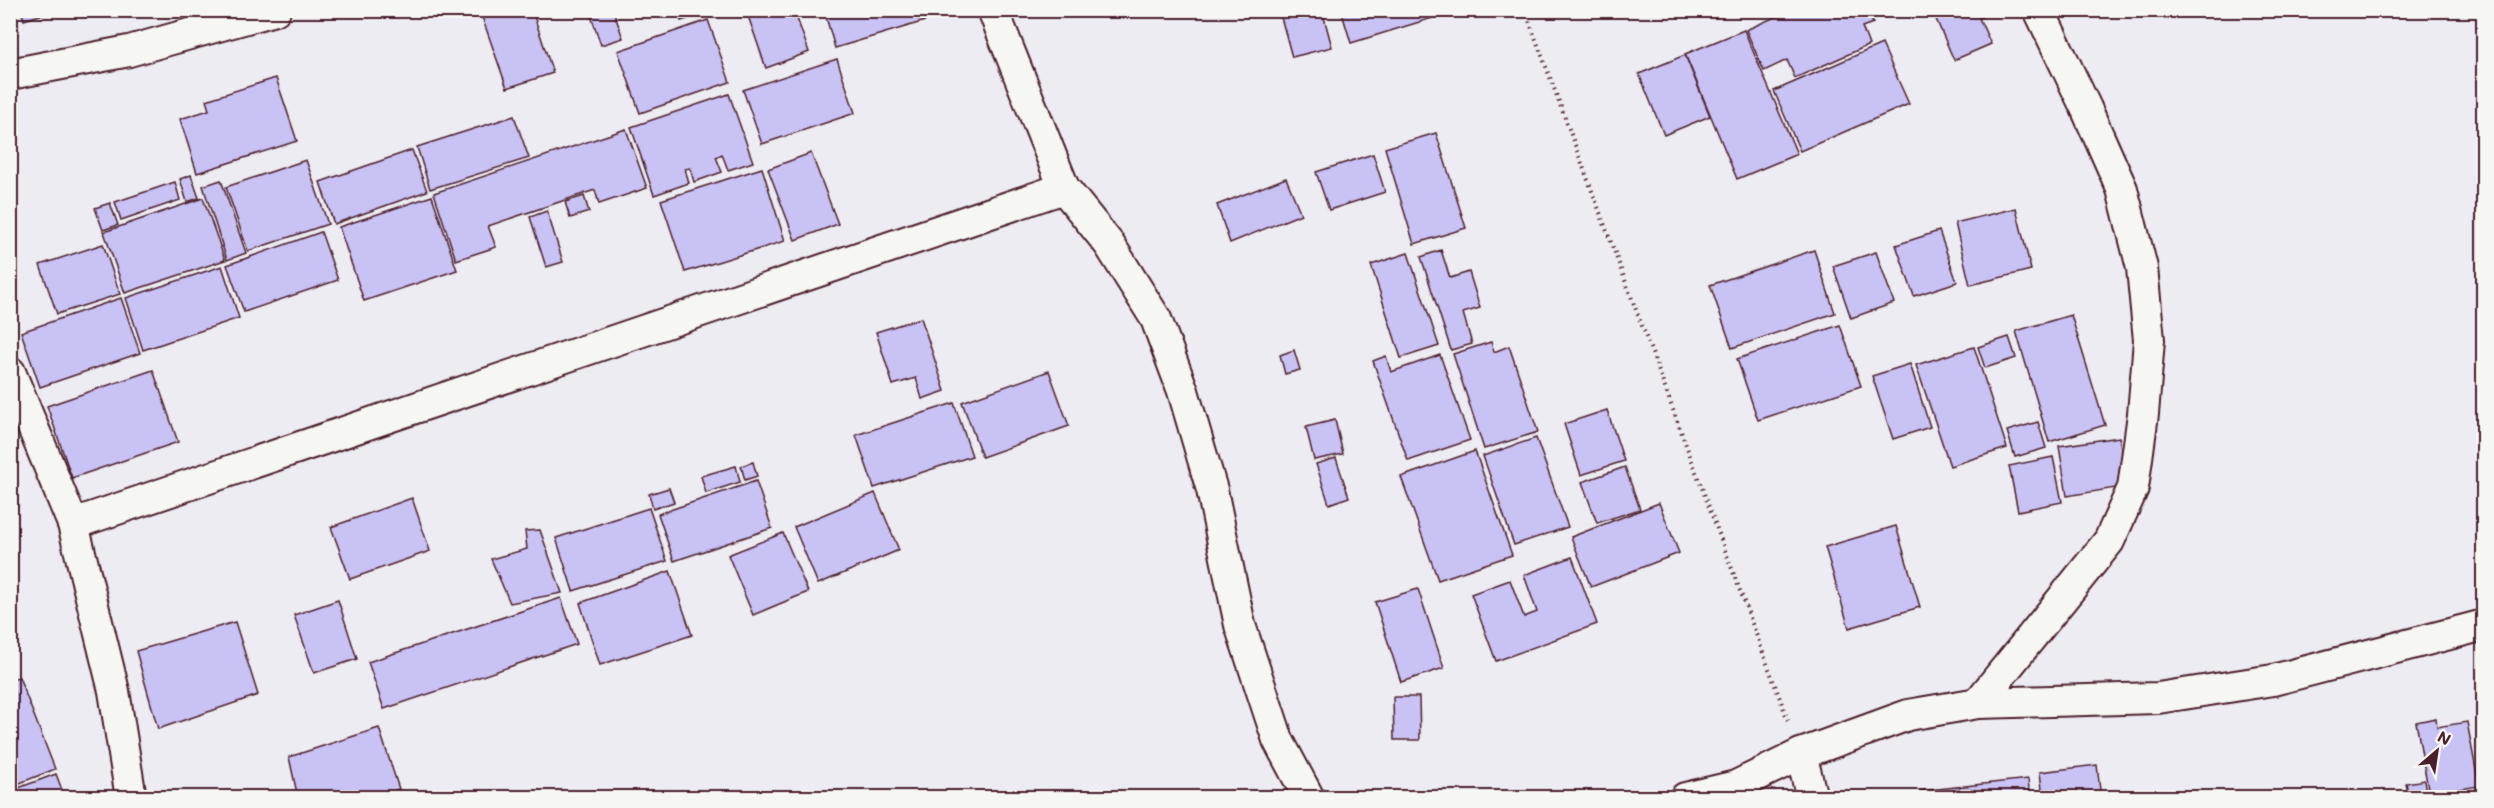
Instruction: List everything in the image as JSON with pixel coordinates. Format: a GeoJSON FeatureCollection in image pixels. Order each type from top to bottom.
{"type":"FeatureCollection","features":[{"type":"Feature","properties":{"kind":"street"},"geometry":{"type":"LineString","coordinates":[[10,74],[129,51],[276,10]]}},
{"type":"Feature","properties":{"kind":"street"},"geometry":{"type":"LineString","coordinates":[[993,10],[1064,188],[1109,244],[1156,318],[1183,391],[1212,490],[1239,625],[1278,740],[1309,798]]}},
{"type":"Feature","properties":{"kind":"street"},"geometry":{"type":"LineString","coordinates":[[1978,703],[2109,541],[2133,488],[2144,414],[2149,340],[2142,268],[2122,189],[2039,10]]}},
{"type":"Feature","properties":{"kind":"street"},"geometry":{"type":"LineString","coordinates":[[74,524],[1064,188]]}},
{"type":"Feature","properties":{"kind":"street"},"geometry":{"type":"LineString","coordinates":[[10,372],[74,524],[114,691],[131,798]]}},
{"type":"Feature","properties":{"kind":"street"},"geometry":{"type":"LineString","coordinates":[[1685,798],[1736,786],[1801,754],[1908,715],[1978,703],[2158,698],[2273,680],[2484,625]]}},
{"type":"Feature","properties":{"kind":"street"},"geometry":{"type":"LineString","coordinates":[[1801,754],[1812,798]]}},
{"type":"Feature","properties":{"kind":"path"},"geometry":{"type":"LineString","coordinates":[[1525,10],[1801,754]]}},
{"type":"Feature","properties":{"kind":"building"},"geometry":{"type":"Polygon","coordinates":[[[21,10],[56,10],[24,20],[21,10]]]}},
{"type":"Feature","properties":{"kind":"building"},"geometry":{"type":"Polygon","coordinates":[[[503,10],[532,10],[553,73],[507,88],[482,17],[503,10]]]}},
{"type":"Feature","properties":{"kind":"building"},"geometry":{"type":"Polygon","coordinates":[[[589,10],[613,10],[623,38],[601,45],[589,10]]]}},
{"type":"Feature","properties":{"kind":"building"},"geometry":{"type":"Polygon","coordinates":[[[678,10],[707,10],[708,12],[681,21],[678,10]]]}},
{"type":"Feature","properties":{"kind":"building"},"geometry":{"type":"Polygon","coordinates":[[[746,10],[794,10],[809,52],[766,68],[746,10]]]}},
{"type":"Feature","properties":{"kind":"building"},"geometry":{"type":"Polygon","coordinates":[[[824,10],[930,10],[932,19],[835,48],[824,10]]]}},
{"type":"Feature","properties":{"kind":"building"},"geometry":{"type":"Polygon","coordinates":[[[1279,10],[1322,10],[1332,47],[1292,57],[1279,10]]]}},
{"type":"Feature","properties":{"kind":"building"},"geometry":{"type":"Polygon","coordinates":[[[1341,10],[1438,10],[1439,16],[1351,43],[1341,10]]]}},
{"type":"Feature","properties":{"kind":"building"},"geometry":{"type":"Polygon","coordinates":[[[1791,10],[1867,10],[1873,23],[1862,27],[1869,45],[1795,78],[1787,60],[1764,71],[1746,30],[1791,10]]]}},
{"type":"Feature","properties":{"kind":"building"},"geometry":{"type":"Polygon","coordinates":[[[1932,10],[1996,10],[1979,18],[1991,44],[1954,60],[1932,10]]]}},
{"type":"Feature","properties":{"kind":"building"},"geometry":{"type":"Polygon","coordinates":[[[708,20],[730,82],[640,113],[618,51],[708,20]]]}},
{"type":"Feature","properties":{"kind":"building"},"geometry":{"type":"Polygon","coordinates":[[[1744,30],[1797,154],[1737,179],[1685,54],[1744,30]]]}},
{"type":"Feature","properties":{"kind":"building"},"geometry":{"type":"Polygon","coordinates":[[[1882,44],[1909,104],[1800,151],[1774,91],[1882,44]]]}},
{"type":"Feature","properties":{"kind":"building"},"geometry":{"type":"Polygon","coordinates":[[[1685,55],[1710,116],[1664,135],[1639,74],[1685,55]]]}},
{"type":"Feature","properties":{"kind":"building"},"geometry":{"type":"Polygon","coordinates":[[[837,59],[855,113],[762,144],[743,90],[837,59]]]}},
{"type":"Feature","properties":{"kind":"building"},"geometry":{"type":"Polygon","coordinates":[[[276,78],[297,141],[197,173],[180,119],[209,110],[206,100],[276,78]]]}},
{"type":"Feature","properties":{"kind":"building"},"geometry":{"type":"Polygon","coordinates":[[[729,94],[753,162],[728,170],[722,154],[716,157],[722,172],[694,182],[690,168],[685,169],[689,183],[654,195],[631,127],[729,94]]]}},
{"type":"Feature","properties":{"kind":"building"},"geometry":{"type":"Polygon","coordinates":[[[514,116],[529,158],[430,189],[417,147],[514,116]]]}},
{"type":"Feature","properties":{"kind":"building"},"geometry":{"type":"Polygon","coordinates":[[[626,129],[647,188],[599,204],[595,190],[488,226],[496,247],[456,260],[434,193],[626,129]]]}},
{"type":"Feature","properties":{"kind":"building"},"geometry":{"type":"Polygon","coordinates":[[[1436,133],[1466,228],[1414,244],[1385,148],[1436,133]]]}},
{"type":"Feature","properties":{"kind":"building"},"geometry":{"type":"Polygon","coordinates":[[[412,150],[427,191],[334,224],[320,182],[412,150]]]}},
{"type":"Feature","properties":{"kind":"building"},"geometry":{"type":"Polygon","coordinates":[[[811,153],[838,224],[795,240],[768,169],[811,153]]]}},
{"type":"Feature","properties":{"kind":"building"},"geometry":{"type":"Polygon","coordinates":[[[1373,154],[1385,192],[1329,210],[1316,172],[1373,154]]]}},
{"type":"Feature","properties":{"kind":"building"},"geometry":{"type":"Polygon","coordinates":[[[306,160],[328,224],[248,251],[226,187],[306,160]]]}},
{"type":"Feature","properties":{"kind":"building"},"geometry":{"type":"Polygon","coordinates":[[[762,168],[785,241],[685,272],[661,200],[762,168]]]}},
{"type":"Feature","properties":{"kind":"building"},"geometry":{"type":"Polygon","coordinates":[[[191,175],[199,198],[187,202],[180,179],[191,175]]]}},
{"type":"Feature","properties":{"kind":"building"},"geometry":{"type":"Polygon","coordinates":[[[1286,178],[1301,214],[1230,243],[1217,205],[1286,178]]]}},
{"type":"Feature","properties":{"kind":"building"},"geometry":{"type":"Polygon","coordinates":[[[221,180],[246,253],[227,260],[203,186],[221,180]]]}},
{"type":"Feature","properties":{"kind":"building"},"geometry":{"type":"Polygon","coordinates":[[[175,182],[180,200],[121,220],[115,202],[175,182]]]}},
{"type":"Feature","properties":{"kind":"building"},"geometry":{"type":"Polygon","coordinates":[[[432,196],[457,270],[364,301],[339,227],[432,196]]]}},
{"type":"Feature","properties":{"kind":"building"},"geometry":{"type":"Polygon","coordinates":[[[584,196],[589,212],[570,218],[565,202],[584,196]]]}},
{"type":"Feature","properties":{"kind":"building"},"geometry":{"type":"Polygon","coordinates":[[[203,198],[225,260],[125,293],[104,232],[203,198]]]}},
{"type":"Feature","properties":{"kind":"building"},"geometry":{"type":"Polygon","coordinates":[[[110,203],[118,225],[103,230],[95,208],[110,203]]]}},
{"type":"Feature","properties":{"kind":"building"},"geometry":{"type":"Polygon","coordinates":[[[2016,208],[2031,270],[1970,285],[1955,223],[2016,208]]]}},
{"type":"Feature","properties":{"kind":"building"},"geometry":{"type":"Polygon","coordinates":[[[547,211],[563,262],[546,267],[530,217],[547,211]]]}},
{"type":"Feature","properties":{"kind":"building"},"geometry":{"type":"Polygon","coordinates":[[[1939,231],[1957,282],[1914,296],[1896,245],[1939,231]]]}},
{"type":"Feature","properties":{"kind":"building"},"geometry":{"type":"Polygon","coordinates":[[[321,232],[338,280],[244,312],[227,265],[321,232]]]}},
{"type":"Feature","properties":{"kind":"building"},"geometry":{"type":"Polygon","coordinates":[[[103,244],[120,294],[57,314],[40,265],[103,244]]]}},
{"type":"Feature","properties":{"kind":"building"},"geometry":{"type":"Polygon","coordinates":[[[1441,250],[1450,278],[1469,272],[1480,308],[1463,313],[1472,344],[1451,350],[1421,257],[1441,250]]]}},
{"type":"Feature","properties":{"kind":"building"},"geometry":{"type":"Polygon","coordinates":[[[1814,250],[1835,313],[1732,348],[1710,285],[1814,250]]]}},
{"type":"Feature","properties":{"kind":"building"},"geometry":{"type":"Polygon","coordinates":[[[1876,252],[1894,303],[1851,318],[1833,266],[1876,252]]]}},
{"type":"Feature","properties":{"kind":"building"},"geometry":{"type":"Polygon","coordinates":[[[1408,253],[1439,346],[1401,358],[1371,265],[1408,253]]]}},
{"type":"Feature","properties":{"kind":"building"},"geometry":{"type":"Polygon","coordinates":[[[222,266],[239,318],[143,350],[126,298],[222,266]]]}},
{"type":"Feature","properties":{"kind":"building"},"geometry":{"type":"Polygon","coordinates":[[[121,298],[140,353],[40,387],[21,332],[121,298]]]}},
{"type":"Feature","properties":{"kind":"building"},"geometry":{"type":"Polygon","coordinates":[[[2071,315],[2105,425],[2049,442],[2016,331],[2071,315]]]}},
{"type":"Feature","properties":{"kind":"building"},"geometry":{"type":"Polygon","coordinates":[[[921,318],[945,391],[922,399],[916,378],[893,385],[876,332],[921,318]]]}},
{"type":"Feature","properties":{"kind":"building"},"geometry":{"type":"Polygon","coordinates":[[[1840,325],[1861,386],[1758,420],[1737,359],[1840,325]]]}},
{"type":"Feature","properties":{"kind":"building"},"geometry":{"type":"Polygon","coordinates":[[[2009,337],[2016,358],[1985,368],[1978,347],[2009,337]]]}},
{"type":"Feature","properties":{"kind":"building"},"geometry":{"type":"Polygon","coordinates":[[[1491,342],[1494,352],[1509,346],[1538,432],[1484,449],[1453,354],[1491,342]]]}},
{"type":"Feature","properties":{"kind":"building"},"geometry":{"type":"Polygon","coordinates":[[[1974,347],[2007,448],[1950,466],[1916,365],[1974,347]]]}},
{"type":"Feature","properties":{"kind":"building"},"geometry":{"type":"Polygon","coordinates":[[[1294,350],[1300,370],[1285,374],[1280,355],[1294,350]]]}},
{"type":"Feature","properties":{"kind":"building"},"geometry":{"type":"Polygon","coordinates":[[[1440,355],[1470,440],[1408,461],[1373,361],[1386,356],[1391,372],[1440,355]]]}},
{"type":"Feature","properties":{"kind":"building"},"geometry":{"type":"Polygon","coordinates":[[[1910,364],[1930,427],[1893,439],[1872,376],[1910,364]]]}},
{"type":"Feature","properties":{"kind":"building"},"geometry":{"type":"Polygon","coordinates":[[[153,370],[178,442],[72,478],[47,406],[153,370]]]}},
{"type":"Feature","properties":{"kind":"building"},"geometry":{"type":"Polygon","coordinates":[[[1049,371],[1069,426],[982,457],[962,402],[1049,371]]]}},
{"type":"Feature","properties":{"kind":"building"},"geometry":{"type":"Polygon","coordinates":[[[954,403],[972,456],[874,488],[856,435],[954,403]]]}},
{"type":"Feature","properties":{"kind":"building"},"geometry":{"type":"Polygon","coordinates":[[[1607,410],[1624,461],[1581,475],[1564,424],[1607,410]]]}},
{"type":"Feature","properties":{"kind":"building"},"geometry":{"type":"Polygon","coordinates":[[[1335,420],[1343,454],[1314,460],[1306,427],[1335,420]]]}},
{"type":"Feature","properties":{"kind":"building"},"geometry":{"type":"Polygon","coordinates":[[[2038,422],[2046,448],[2015,457],[2007,431],[2038,422]]]}},
{"type":"Feature","properties":{"kind":"building"},"geometry":{"type":"Polygon","coordinates":[[[2119,437],[2128,486],[2067,496],[2059,446],[2119,437]]]}},
{"type":"Feature","properties":{"kind":"building"},"geometry":{"type":"Polygon","coordinates":[[[1536,438],[1568,527],[1514,545],[1483,456],[1536,438]]]}},
{"type":"Feature","properties":{"kind":"building"},"geometry":{"type":"Polygon","coordinates":[[[1475,451],[1512,555],[1438,580],[1401,477],[1475,451]]]}},
{"type":"Feature","properties":{"kind":"building"},"geometry":{"type":"Polygon","coordinates":[[[2053,457],[2062,502],[2018,511],[2009,466],[2053,457]]]}},
{"type":"Feature","properties":{"kind":"building"},"geometry":{"type":"Polygon","coordinates":[[[1336,458],[1349,497],[1329,504],[1316,464],[1336,458]]]}},
{"type":"Feature","properties":{"kind":"building"},"geometry":{"type":"Polygon","coordinates":[[[753,462],[757,476],[745,480],[741,466],[753,462]]]}},
{"type":"Feature","properties":{"kind":"building"},"geometry":{"type":"Polygon","coordinates":[[[736,466],[740,482],[706,493],[701,476],[736,466]]]}},
{"type":"Feature","properties":{"kind":"building"},"geometry":{"type":"Polygon","coordinates":[[[1625,467],[1640,509],[1597,523],[1582,482],[1625,467]]]}},
{"type":"Feature","properties":{"kind":"building"},"geometry":{"type":"Polygon","coordinates":[[[756,481],[772,528],[674,561],[658,514],[756,481]]]}},
{"type":"Feature","properties":{"kind":"building"},"geometry":{"type":"Polygon","coordinates":[[[669,488],[674,502],[653,509],[649,494],[669,488]]]}},
{"type":"Feature","properties":{"kind":"building"},"geometry":{"type":"Polygon","coordinates":[[[875,493],[899,550],[818,584],[794,527],[875,493]]]}},
{"type":"Feature","properties":{"kind":"building"},"geometry":{"type":"Polygon","coordinates":[[[412,498],[430,551],[350,579],[331,527],[412,498]]]}},
{"type":"Feature","properties":{"kind":"building"},"geometry":{"type":"Polygon","coordinates":[[[1659,503],[1679,553],[1591,587],[1571,537],[1659,503]]]}},
{"type":"Feature","properties":{"kind":"building"},"geometry":{"type":"Polygon","coordinates":[[[649,508],[667,561],[573,591],[556,538],[649,508]]]}},
{"type":"Feature","properties":{"kind":"building"},"geometry":{"type":"Polygon","coordinates":[[[1896,526],[1920,607],[1849,628],[1825,547],[1896,526]]]}},
{"type":"Feature","properties":{"kind":"building"},"geometry":{"type":"Polygon","coordinates":[[[540,530],[562,593],[510,603],[491,559],[527,549],[525,531],[540,530]]]}},
{"type":"Feature","properties":{"kind":"building"},"geometry":{"type":"Polygon","coordinates":[[[783,533],[808,592],[753,615],[728,555],[783,533]]]}},
{"type":"Feature","properties":{"kind":"building"},"geometry":{"type":"Polygon","coordinates":[[[1572,557],[1597,624],[1496,661],[1471,594],[1510,580],[1524,617],[1537,612],[1524,575],[1572,557]]]}},
{"type":"Feature","properties":{"kind":"building"},"geometry":{"type":"Polygon","coordinates":[[[670,571],[692,635],[600,665],[580,603],[670,571]]]}},
{"type":"Feature","properties":{"kind":"building"},"geometry":{"type":"Polygon","coordinates":[[[1418,589],[1444,668],[1401,682],[1375,602],[1418,589]]]}},
{"type":"Feature","properties":{"kind":"building"},"geometry":{"type":"Polygon","coordinates":[[[561,598],[577,644],[384,709],[368,662],[561,598]]]}},
{"type":"Feature","properties":{"kind":"building"},"geometry":{"type":"Polygon","coordinates":[[[338,600],[357,659],[314,673],[294,615],[338,600]]]}},
{"type":"Feature","properties":{"kind":"building"},"geometry":{"type":"Polygon","coordinates":[[[235,622],[258,695],[158,729],[136,651],[235,622]]]}},
{"type":"Feature","properties":{"kind":"building"},"geometry":{"type":"Polygon","coordinates":[[[19,677],[55,769],[10,787],[10,679],[19,677]]]}},
{"type":"Feature","properties":{"kind":"building"},"geometry":{"type":"Polygon","coordinates":[[[1393,697],[1419,697],[1420,740],[1394,740],[1393,697]]]}},
{"type":"Feature","properties":{"kind":"building"},"geometry":{"type":"Polygon","coordinates":[[[2436,718],[2437,727],[2467,722],[2479,786],[2429,794],[2416,722],[2436,718]]]}},
{"type":"Feature","properties":{"kind":"building"},"geometry":{"type":"Polygon","coordinates":[[[379,728],[399,789],[373,798],[298,798],[289,757],[379,728]]]}},
{"type":"Feature","properties":{"kind":"building"},"geometry":{"type":"Polygon","coordinates":[[[2097,765],[2101,798],[2043,798],[2040,772],[2097,765]]]}},
{"type":"Feature","properties":{"kind":"building"},"geometry":{"type":"Polygon","coordinates":[[[56,774],[65,798],[10,798],[10,791],[56,774]]]}},
{"type":"Feature","properties":{"kind":"building"},"geometry":{"type":"Polygon","coordinates":[[[2028,779],[2030,798],[1921,798],[1920,791],[2028,779]]]}},
{"type":"Feature","properties":{"kind":"building"},"geometry":{"type":"Polygon","coordinates":[[[2424,780],[2427,798],[2409,798],[2406,783],[2424,780]]]}}]}
